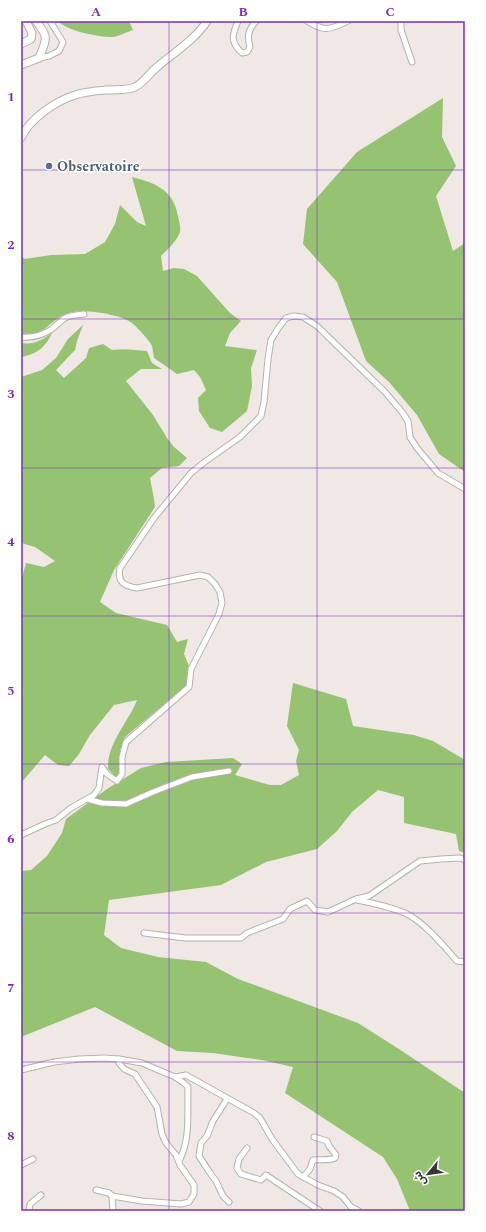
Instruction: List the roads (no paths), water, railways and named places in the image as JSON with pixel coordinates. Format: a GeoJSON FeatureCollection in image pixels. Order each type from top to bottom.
{"type":"FeatureCollection","features":[{"type":"Feature","properties":{"kind":"street"},"geometry":{"type":"LineString","coordinates":[[21,44],[32,39],[32,33],[26,21]]}},
{"type":"Feature","properties":{"kind":"street"},"geometry":{"type":"LineString","coordinates":[[36,21],[43,30],[46,38],[39,58]]}},
{"type":"Feature","properties":{"kind":"street"},"geometry":{"type":"LineString","coordinates":[[21,65],[49,56],[59,51],[63,42],[50,21]]}},
{"type":"Feature","properties":{"kind":"street"},"geometry":{"type":"LineString","coordinates":[[21,138],[23,132],[33,121],[56,104],[75,95],[91,91],[135,87],[168,57],[202,30],[207,21]]}},
{"type":"Feature","properties":{"kind":"street"},"geometry":{"type":"LineString","coordinates":[[238,21],[232,36],[234,43],[242,53],[248,52],[250,47],[248,39],[249,30],[256,21]]}},
{"type":"Feature","properties":{"kind":"street"},"geometry":{"type":"LineString","coordinates":[[307,21],[319,28],[328,29],[348,21]]}},
{"type":"Feature","properties":{"kind":"street"},"geometry":{"type":"LineString","coordinates":[[401,21],[401,30],[412,62]]}},
{"type":"Feature","properties":{"kind":"street"},"geometry":{"type":"LineString","coordinates":[[21,337],[34,336],[44,333],[51,330],[64,319],[73,315],[84,314]]}},
{"type":"Feature","properties":{"kind":"street"},"geometry":{"type":"LineString","coordinates":[[21,835],[56,820],[71,808],[94,795],[99,788],[102,767],[107,774],[117,781],[122,774],[122,757],[126,742],[189,687],[191,669],[219,614],[222,603],[220,592],[208,577],[200,575],[137,588],[129,587],[122,582],[118,575],[120,568],[131,550],[154,518],[191,473],[240,437],[261,416],[271,340],[286,318],[294,316],[303,317],[317,326],[385,392],[402,412],[408,421],[410,437],[434,468],[452,482],[465,489]]}},
{"type":"Feature","properties":{"kind":"street"},"geometry":{"type":"LineString","coordinates":[[87,799],[102,803],[126,804],[192,777],[229,771]]}},
{"type":"Feature","properties":{"kind":"street"},"geometry":{"type":"LineString","coordinates":[[144,933],[185,938],[241,938],[247,933],[283,919],[290,909],[300,903],[307,901],[315,910],[328,912],[356,899],[369,896],[420,861],[460,858],[465,860]]}},
{"type":"Feature","properties":{"kind":"street"},"geometry":{"type":"LineString","coordinates":[[356,899],[406,913],[425,927],[457,961],[465,962]]}},
{"type":"Feature","properties":{"kind":"street"},"geometry":{"type":"LineString","coordinates":[[21,1070],[73,1059],[119,1059],[142,1063],[175,1077],[188,1087],[186,1142],[179,1161]]}},
{"type":"Feature","properties":{"kind":"street"},"geometry":{"type":"LineString","coordinates":[[96,1190],[109,1193],[112,1196],[142,1201],[181,1204],[189,1202],[194,1194],[194,1185],[164,1138],[157,1106],[135,1074],[124,1069],[119,1063],[119,1059]]}},
{"type":"Feature","properties":{"kind":"street"},"geometry":{"type":"LineString","coordinates":[[175,1077],[186,1075],[254,1113],[260,1118],[263,1126],[292,1167],[303,1177],[334,1191],[343,1197],[351,1207],[359,1211]]}},
{"type":"Feature","properties":{"kind":"street"},"geometry":{"type":"LineString","coordinates":[[227,1099],[213,1121],[207,1136],[201,1143],[200,1156],[216,1181],[223,1196],[229,1202]]}},
{"type":"Feature","properties":{"kind":"street"},"geometry":{"type":"LineString","coordinates":[[303,1177],[310,1169],[313,1160],[320,1158],[332,1159],[335,1158],[336,1155],[329,1146],[328,1141],[314,1137]]}},
{"type":"Feature","properties":{"kind":"street"},"geometry":{"type":"LineString","coordinates":[[247,1148],[239,1159],[237,1168],[241,1174],[261,1180],[266,1176],[320,1211]]}},
{"type":"Feature","properties":{"kind":"street"},"geometry":{"type":"LineString","coordinates":[[21,1165],[33,1158]]}},
{"type":"Feature","properties":{"kind":"street"},"geometry":{"type":"LineString","coordinates":[[29,1211],[29,1206],[32,1202],[41,1195]]}},
{"type":"Feature","properties":{"kind":"street"},"geometry":{"type":"LineString","coordinates":[[112,1196],[113,1211]]}},
{"type":"Feature","properties":{"kind":"place","name":"Observatoire"},"geometry":{"type":"Point","coordinates":[49,166]}}]}
